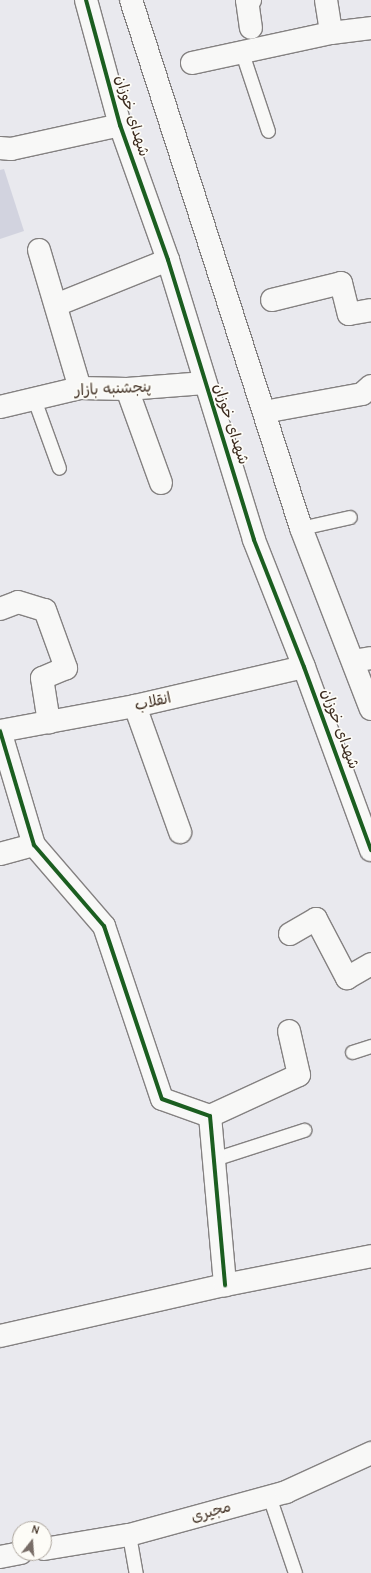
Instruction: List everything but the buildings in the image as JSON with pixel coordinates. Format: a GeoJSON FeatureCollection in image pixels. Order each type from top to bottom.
{"type":"FeatureCollection","features":[{"type":"Feature","properties":{"kind":"street","name":"شهدای خوزان"},"geometry":{"type":"LineString","coordinates":[[86,0],[120,125],[168,260],[254,540],[304,667],[371,850]]}},
{"type":"Feature","properties":{"kind":"street"},"geometry":{"type":"LineString","coordinates":[[131,0],[301,528],[362,660],[371,709]]}},
{"type":"Feature","properties":{"kind":"street"},"geometry":{"type":"LineString","coordinates":[[250,0],[247,0],[251,28]]}},
{"type":"Feature","properties":{"kind":"street"},"geometry":{"type":"LineString","coordinates":[[326,0],[331,33]]}},
{"type":"Feature","properties":{"kind":"street"},"geometry":{"type":"LineString","coordinates":[[192,64],[331,33],[371,28]]}},
{"type":"Feature","properties":{"kind":"street"},"geometry":{"type":"LineString","coordinates":[[0,148],[11,149],[120,125]]}},
{"type":"Feature","properties":{"kind":"street"},"geometry":{"type":"LineString","coordinates":[[39,250],[80,388]]}},
{"type":"Feature","properties":{"kind":"street"},"geometry":{"type":"LineString","coordinates":[[56,305],[168,260]]}},
{"type":"Feature","properties":{"kind":"street"},"geometry":{"type":"LineString","coordinates":[[272,300],[341,283],[349,314],[371,310]]}},
{"type":"Feature","properties":{"kind":"street","name":"پنجشنبه بازار"},"geometry":{"type":"LineString","coordinates":[[0,407],[80,388],[127,389],[205,383]]}},
{"type":"Feature","properties":{"kind":"street"},"geometry":{"type":"LineString","coordinates":[[264,412],[362,394],[371,386]]}},
{"type":"Feature","properties":{"kind":"street"},"geometry":{"type":"LineString","coordinates":[[127,389],[161,484]]}},
{"type":"Feature","properties":{"kind":"street"},"geometry":{"type":"LineString","coordinates":[[0,610],[18,602],[45,610],[66,668],[42,678],[49,722]]}},
{"type":"Feature","properties":{"kind":"street","name":"انقلاب"},"geometry":{"type":"LineString","coordinates":[[0,731],[134,706],[304,667]]}},
{"type":"Feature","properties":{"kind":"street"},"geometry":{"type":"LineString","coordinates":[[134,706],[180,832]]}},
{"type":"Feature","properties":{"kind":"street"},"geometry":{"type":"LineString","coordinates":[[0,731],[34,845],[104,926],[162,1099],[210,1116],[299,1074],[289,1031]]}},
{"type":"Feature","properties":{"kind":"street"},"geometry":{"type":"LineString","coordinates":[[0,854],[34,845]]}},
{"type":"Feature","properties":{"kind":"street"},"geometry":{"type":"LineString","coordinates":[[290,934],[316,919],[347,978],[371,964]]}},
{"type":"Feature","properties":{"kind":"street"},"geometry":{"type":"LineString","coordinates":[[210,1116],[225,1285]]}},
{"type":"Feature","properties":{"kind":"street"},"geometry":{"type":"LineString","coordinates":[[0,1336],[225,1285],[371,1256]]}},
{"type":"Feature","properties":{"kind":"street","name":"مجیری"},"geometry":{"type":"LineString","coordinates":[[52,1548],[129,1535],[286,1492],[371,1454]]}},
{"type":"Feature","properties":{"kind":"street"},"geometry":{"type":"LineString","coordinates":[[0,1557],[12,1555]]}},
{"type":"Feature","properties":{"kind":"lane"},"geometry":{"type":"LineString","coordinates":[[242,53],[268,131]]}},
{"type":"Feature","properties":{"kind":"lane"},"geometry":{"type":"LineString","coordinates":[[34,399],[59,468]]}},
{"type":"Feature","properties":{"kind":"lane"},"geometry":{"type":"LineString","coordinates":[[301,528],[350,517]]}},
{"type":"Feature","properties":{"kind":"lane"},"geometry":{"type":"LineString","coordinates":[[352,1052],[371,1046]]}},
{"type":"Feature","properties":{"kind":"lane"},"geometry":{"type":"LineString","coordinates":[[214,1159],[304,1130]]}},
{"type":"Feature","properties":{"kind":"lane"},"geometry":{"type":"LineString","coordinates":[[269,1496],[295,1573]]}},
{"type":"Feature","properties":{"kind":"lane"},"geometry":{"type":"LineString","coordinates":[[129,1535],[136,1573]]}},
{"type":"Feature","properties":{"kind":"cycle path"},"geometry":{"type":"LineString","coordinates":[[86,0],[120,125],[168,260],[254,540],[304,667],[371,850]]}},
{"type":"Feature","properties":{"kind":"cycle path"},"geometry":{"type":"LineString","coordinates":[[0,731],[34,845],[104,926],[162,1099],[210,1116],[225,1285]]}}]}
